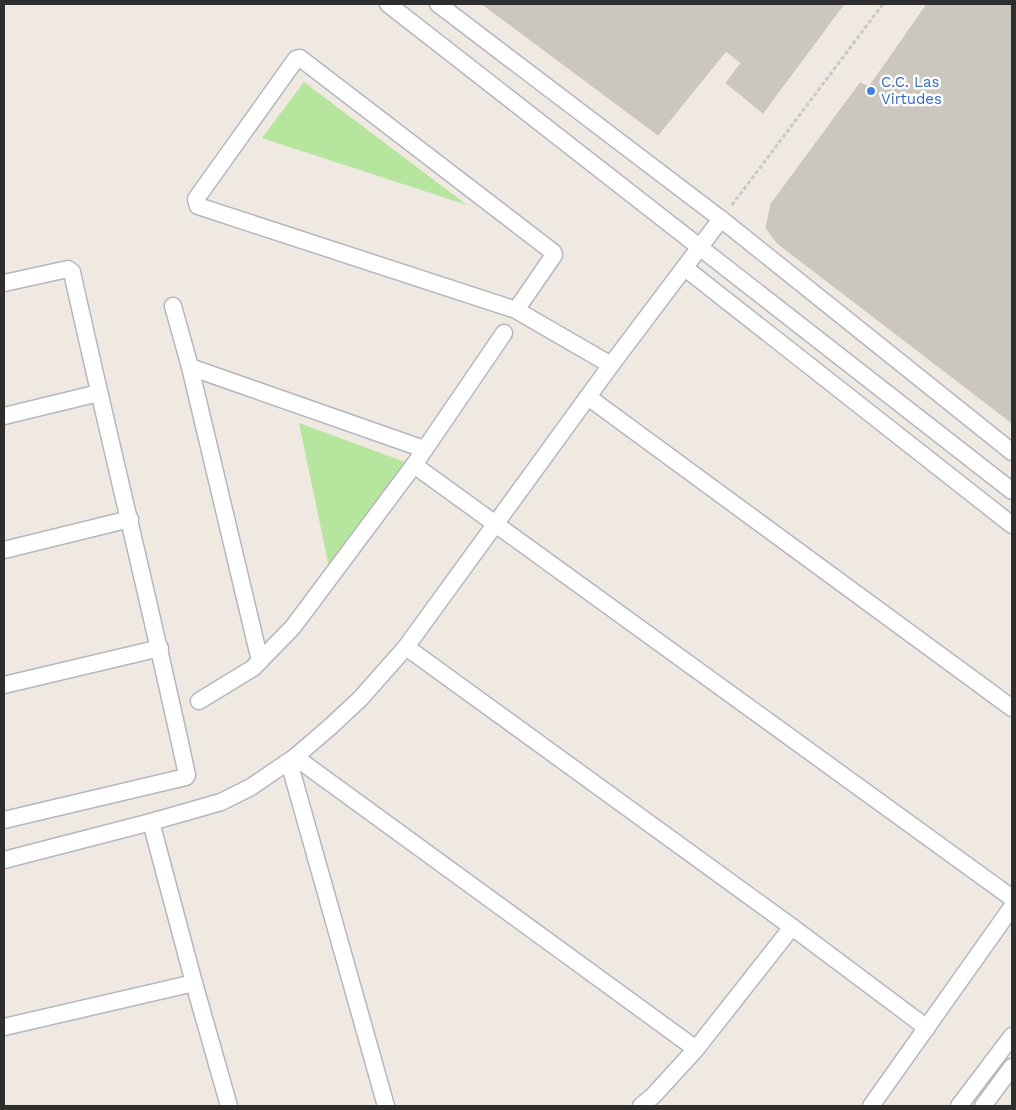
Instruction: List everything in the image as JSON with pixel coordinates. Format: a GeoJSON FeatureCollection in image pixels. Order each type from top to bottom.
{"type":"FeatureCollection","features":[{"type":"Feature","properties":{"kind":"street"},"geometry":{"type":"LineString","coordinates":[[388,4],[1012,490]]}},
{"type":"Feature","properties":{"kind":"street"},"geometry":{"type":"LineString","coordinates":[[438,4],[721,219],[1012,452]]}},
{"type":"Feature","properties":{"kind":"street"},"geometry":{"type":"LineString","coordinates":[[516,310],[554,255],[553,252],[300,58],[296,60],[196,199],[198,206],[516,310],[611,365]]}},
{"type":"Feature","properties":{"kind":"street"},"geometry":{"type":"LineString","coordinates":[[4,860],[221,802],[251,787],[292,759],[360,699],[406,647],[611,365],[686,268],[721,219]]}},
{"type":"Feature","properties":{"kind":"street"},"geometry":{"type":"LineString","coordinates":[[686,268],[1012,525]]}},
{"type":"Feature","properties":{"kind":"street"},"geometry":{"type":"LineString","coordinates":[[4,283],[68,269],[71,270],[160,648],[187,776],[4,820]]}},
{"type":"Feature","properties":{"kind":"street"},"geometry":{"type":"LineString","coordinates":[[173,306],[190,367],[260,661]]}},
{"type":"Feature","properties":{"kind":"street"},"geometry":{"type":"LineString","coordinates":[[199,701],[245,673],[260,661],[293,627],[414,465],[504,333]]}},
{"type":"Feature","properties":{"kind":"street"},"geometry":{"type":"LineString","coordinates":[[190,367],[424,449]]}},
{"type":"Feature","properties":{"kind":"street"},"geometry":{"type":"LineString","coordinates":[[4,416],[99,393]]}},
{"type":"Feature","properties":{"kind":"street"},"geometry":{"type":"LineString","coordinates":[[588,397],[1012,708]]}},
{"type":"Feature","properties":{"kind":"street"},"geometry":{"type":"LineString","coordinates":[[414,465],[1012,898]]}},
{"type":"Feature","properties":{"kind":"street"},"geometry":{"type":"LineString","coordinates":[[4,550],[130,519]]}},
{"type":"Feature","properties":{"kind":"street"},"geometry":{"type":"LineString","coordinates":[[406,647],[792,927],[927,1028]]}},
{"type":"Feature","properties":{"kind":"street"},"geometry":{"type":"LineString","coordinates":[[4,685],[160,648]]}},
{"type":"Feature","properties":{"kind":"street"},"geometry":{"type":"LineString","coordinates":[[292,759],[696,1049]]}},
{"type":"Feature","properties":{"kind":"street"},"geometry":{"type":"LineString","coordinates":[[292,759],[386,1106]]}},
{"type":"Feature","properties":{"kind":"street"},"geometry":{"type":"LineString","coordinates":[[151,822],[229,1106]]}},
{"type":"Feature","properties":{"kind":"street"},"geometry":{"type":"LineString","coordinates":[[872,1106],[1012,907]]}},
{"type":"Feature","properties":{"kind":"street"},"geometry":{"type":"LineString","coordinates":[[641,1106],[654,1096],[696,1049],[792,927]]}},
{"type":"Feature","properties":{"kind":"street"},"geometry":{"type":"LineString","coordinates":[[4,1027],[194,983]]}},
{"type":"Feature","properties":{"kind":"street"},"geometry":{"type":"LineString","coordinates":[[959,1106],[1012,1036]]}},
{"type":"Feature","properties":{"kind":"street"},"geometry":{"type":"LineString","coordinates":[[983,1106],[1012,1067]]}},
{"type":"Feature","properties":{"kind":"path"},"geometry":{"type":"LineString","coordinates":[[721,219],[883,4]]}},
{"type":"Feature","properties":{"kind":"green space"},"geometry":{"type":"Polygon","coordinates":[[[304,82],[467,205],[262,138],[304,82]]]}},
{"type":"Feature","properties":{"kind":"green space"},"geometry":{"type":"Polygon","coordinates":[[[299,423],[405,462],[329,567],[299,423]]]}},
{"type":"Feature","properties":{"kind":"building"},"geometry":{"type":"Polygon","coordinates":[[[482,4],[844,4],[763,113],[726,83],[741,63],[726,51],[658,135],[482,4]]]}},
{"type":"Feature","properties":{"kind":"building"},"geometry":{"type":"Polygon","coordinates":[[[927,4],[1012,4],[1012,423],[777,243],[766,228],[771,204],[860,83],[869,87],[927,4]]]}},
{"type":"Feature","properties":{"kind":"place","name":"C.C. Las Virtudes"},"geometry":{"type":"Point","coordinates":[871,91]}}]}
